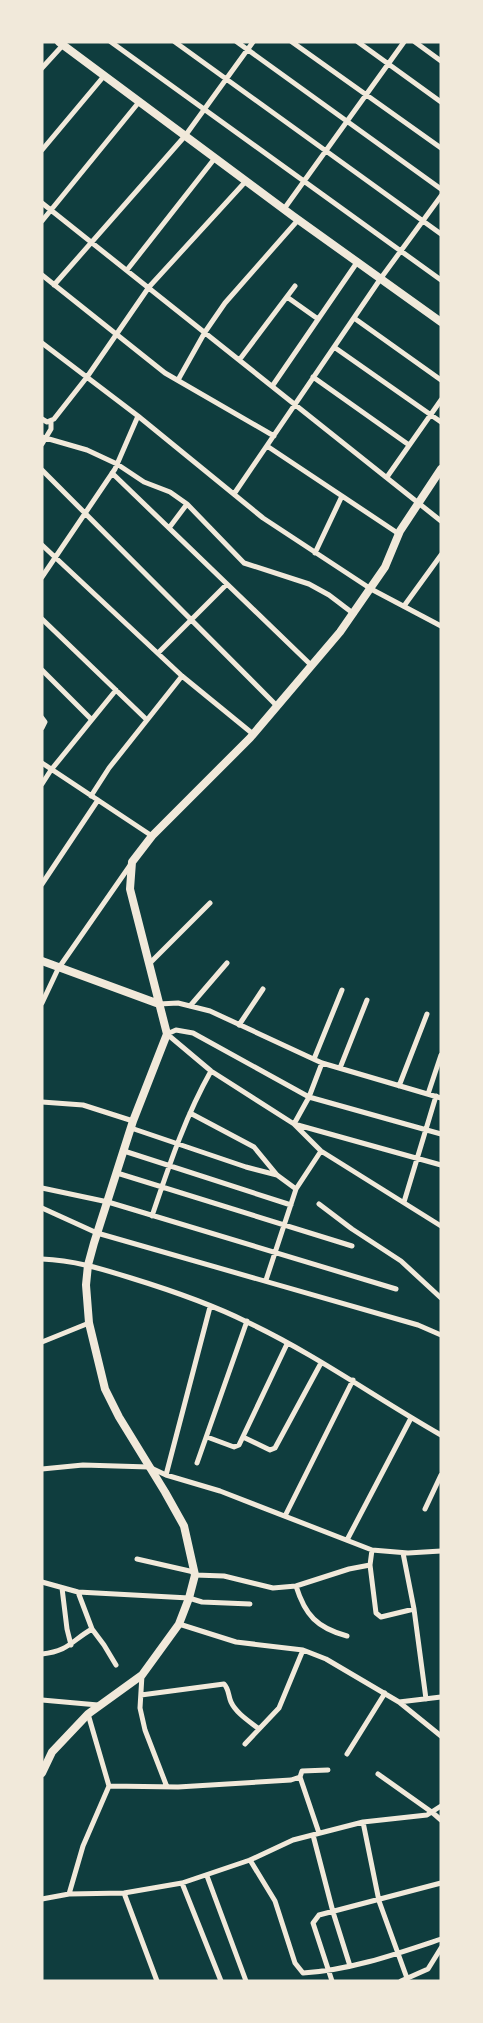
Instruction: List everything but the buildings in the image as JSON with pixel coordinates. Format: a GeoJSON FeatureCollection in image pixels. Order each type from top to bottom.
{"type":"FeatureCollection","features":[{"type":"Feature","properties":{"kind":"main road"},"geometry":{"type":"LineString","coordinates":[[61,44],[298,220],[441,322]]}},
{"type":"Feature","properties":{"kind":"main road"},"geometry":{"type":"LineString","coordinates":[[42,1773],[52,1752],[88,1714],[142,1675],[179,1624],[195,1573],[183,1527],[105,1389],[89,1323],[86,1285],[88,1264],[132,1125],[167,1034],[130,889],[132,862],[152,836],[253,734],[354,614],[385,567],[399,534],[418,502],[441,469]]}},
{"type":"Feature","properties":{"kind":"main road"},"geometry":{"type":"LineString","coordinates":[[42,962],[159,1004]]}},
{"type":"Feature","properties":{"kind":"street"},"geometry":{"type":"LineString","coordinates":[[111,42],[441,280]]}},
{"type":"Feature","properties":{"kind":"street"},"geometry":{"type":"LineString","coordinates":[[176,42],[441,234]]}},
{"type":"Feature","properties":{"kind":"street"},"geometry":{"type":"LineString","coordinates":[[237,42],[441,189]]}},
{"type":"Feature","properties":{"kind":"street"},"geometry":{"type":"LineString","coordinates":[[54,285],[185,136],[253,42]]}},
{"type":"Feature","properties":{"kind":"street"},"geometry":{"type":"LineString","coordinates":[[292,42],[441,148]]}},
{"type":"Feature","properties":{"kind":"street"},"geometry":{"type":"LineString","coordinates":[[358,42],[441,102]]}},
{"type":"Feature","properties":{"kind":"street"},"geometry":{"type":"LineString","coordinates":[[284,209],[404,42]]}},
{"type":"Feature","properties":{"kind":"street"},"geometry":{"type":"LineString","coordinates":[[415,42],[441,61]]}},
{"type":"Feature","properties":{"kind":"street"},"geometry":{"type":"LineString","coordinates":[[42,68],[61,44]]}},
{"type":"Feature","properties":{"kind":"street"},"geometry":{"type":"LineString","coordinates":[[42,150],[104,76]]}},
{"type":"Feature","properties":{"kind":"street"},"geometry":{"type":"LineString","coordinates":[[42,220],[139,102]]}},
{"type":"Feature","properties":{"kind":"street"},"geometry":{"type":"LineString","coordinates":[[127,270],[215,158]]}},
{"type":"Feature","properties":{"kind":"street"},"geometry":{"type":"LineString","coordinates":[[42,444],[44,437],[51,429],[51,421],[87,377],[149,287],[246,181]]}},
{"type":"Feature","properties":{"kind":"street"},"geometry":{"type":"LineString","coordinates":[[234,494],[381,278],[441,195]]}},
{"type":"Feature","properties":{"kind":"street"},"geometry":{"type":"LineString","coordinates":[[42,203],[441,520]]}},
{"type":"Feature","properties":{"kind":"street"},"geometry":{"type":"LineString","coordinates":[[178,380],[225,303],[298,220]]}},
{"type":"Feature","properties":{"kind":"street"},"geometry":{"type":"LineString","coordinates":[[273,385],[358,261]]}},
{"type":"Feature","properties":{"kind":"street"},"geometry":{"type":"LineString","coordinates":[[42,285],[44,277],[165,373],[274,436]]}},
{"type":"Feature","properties":{"kind":"street"},"geometry":{"type":"LineString","coordinates":[[240,359],[295,286]]}},
{"type":"Feature","properties":{"kind":"street"},"geometry":{"type":"LineString","coordinates":[[287,297],[318,319]]}},
{"type":"Feature","properties":{"kind":"street"},"geometry":{"type":"LineString","coordinates":[[354,318],[441,380]]}},
{"type":"Feature","properties":{"kind":"street"},"geometry":{"type":"LineString","coordinates":[[42,343],[138,416],[263,518],[371,589],[441,626]]}},
{"type":"Feature","properties":{"kind":"street"},"geometry":{"type":"LineString","coordinates":[[334,347],[441,422]]}},
{"type":"Feature","properties":{"kind":"street"},"geometry":{"type":"LineString","coordinates":[[313,377],[409,445]]}},
{"type":"Feature","properties":{"kind":"street"},"geometry":{"type":"LineString","coordinates":[[387,477],[441,400]]}},
{"type":"Feature","properties":{"kind":"street"},"geometry":{"type":"LineString","coordinates":[[42,576],[117,464],[138,416]]}},
{"type":"Feature","properties":{"kind":"street"},"geometry":{"type":"LineString","coordinates":[[42,419],[47,422],[51,421]]}},
{"type":"Feature","properties":{"kind":"street"},"geometry":{"type":"LineString","coordinates":[[44,437],[87,450],[117,464],[144,482],[170,492],[188,504],[244,563],[309,584],[329,595],[354,614]]}},
{"type":"Feature","properties":{"kind":"street"},"geometry":{"type":"LineString","coordinates":[[267,446],[399,534]]}},
{"type":"Feature","properties":{"kind":"street"},"geometry":{"type":"LineString","coordinates":[[42,471],[276,705]]}},
{"type":"Feature","properties":{"kind":"street"},"geometry":{"type":"LineString","coordinates":[[111,473],[312,666]]}},
{"type":"Feature","properties":{"kind":"street"},"geometry":{"type":"LineString","coordinates":[[315,553],[342,496]]}},
{"type":"Feature","properties":{"kind":"street"},"geometry":{"type":"LineString","coordinates":[[169,528],[188,504]]}},
{"type":"Feature","properties":{"kind":"street"},"geometry":{"type":"LineString","coordinates":[[42,545],[182,676],[253,734]]}},
{"type":"Feature","properties":{"kind":"street"},"geometry":{"type":"LineString","coordinates":[[404,606],[441,555]]}},
{"type":"Feature","properties":{"kind":"street"},"geometry":{"type":"LineString","coordinates":[[158,653],[227,584]]}},
{"type":"Feature","properties":{"kind":"street"},"geometry":{"type":"LineString","coordinates":[[42,618],[147,720]]}},
{"type":"Feature","properties":{"kind":"street"},"geometry":{"type":"LineString","coordinates":[[42,670],[92,719]]}},
{"type":"Feature","properties":{"kind":"street"},"geometry":{"type":"LineString","coordinates":[[91,796],[109,768],[182,676]]}},
{"type":"Feature","properties":{"kind":"street"},"geometry":{"type":"LineString","coordinates":[[42,784],[116,690]]}},
{"type":"Feature","properties":{"kind":"street"},"geometry":{"type":"LineString","coordinates":[[42,718],[45,722],[42,728]]}},
{"type":"Feature","properties":{"kind":"street"},"geometry":{"type":"LineString","coordinates":[[42,764],[152,836]]}},
{"type":"Feature","properties":{"kind":"street"},"geometry":{"type":"LineString","coordinates":[[42,884],[98,800]]}},
{"type":"Feature","properties":{"kind":"street"},"geometry":{"type":"LineString","coordinates":[[42,1003],[58,969],[132,862]]}},
{"type":"Feature","properties":{"kind":"street"},"geometry":{"type":"LineString","coordinates":[[149,964],[210,903]]}},
{"type":"Feature","properties":{"kind":"street"},"geometry":{"type":"LineString","coordinates":[[190,1006],[227,963]]}},
{"type":"Feature","properties":{"kind":"street"},"geometry":{"type":"LineString","coordinates":[[239,1025],[263,989]]}},
{"type":"Feature","properties":{"kind":"street"},"geometry":{"type":"LineString","coordinates":[[314,1059],[342,990]]}},
{"type":"Feature","properties":{"kind":"street"},"geometry":{"type":"LineString","coordinates":[[340,1068],[367,1000]]}},
{"type":"Feature","properties":{"kind":"street"},"geometry":{"type":"LineString","coordinates":[[159,1004],[178,1002],[210,1011],[322,1063],[439,1097],[426,1130],[404,1202]]}},
{"type":"Feature","properties":{"kind":"street"},"geometry":{"type":"LineString","coordinates":[[399,1086],[427,1014]]}},
{"type":"Feature","properties":{"kind":"street"},"geometry":{"type":"LineString","coordinates":[[441,1134],[309,1097],[193,1033],[176,1030],[167,1034],[212,1071],[294,1124],[321,1151],[441,1226]]}},
{"type":"Feature","properties":{"kind":"street"},"geometry":{"type":"LineString","coordinates":[[428,1094],[441,1055]]}},
{"type":"Feature","properties":{"kind":"street"},"geometry":{"type":"LineString","coordinates":[[294,1124],[309,1097],[322,1063]]}},
{"type":"Feature","properties":{"kind":"street"},"geometry":{"type":"LineString","coordinates":[[152,1216],[177,1143],[212,1071]]}},
{"type":"Feature","properties":{"kind":"street"},"geometry":{"type":"LineString","coordinates":[[42,1102],[84,1105],[177,1143],[246,1167],[277,1174]]}},
{"type":"Feature","properties":{"kind":"street"},"geometry":{"type":"LineString","coordinates":[[190,1113],[254,1147],[277,1174],[297,1189]]}},
{"type":"Feature","properties":{"kind":"street"},"geometry":{"type":"LineString","coordinates":[[294,1124],[441,1166]]}},
{"type":"Feature","properties":{"kind":"street"},"geometry":{"type":"LineString","coordinates":[[124,1151],[291,1204]]}},
{"type":"Feature","properties":{"kind":"street"},"geometry":{"type":"LineString","coordinates":[[266,1280],[297,1189],[321,1151]]}},
{"type":"Feature","properties":{"kind":"street"},"geometry":{"type":"LineString","coordinates":[[117,1173],[352,1246]]}},
{"type":"Feature","properties":{"kind":"street"},"geometry":{"type":"LineString","coordinates":[[42,1188],[108,1202],[396,1289]]}},
{"type":"Feature","properties":{"kind":"street"},"geometry":{"type":"LineString","coordinates":[[319,1204],[401,1261],[441,1298]]}},
{"type":"Feature","properties":{"kind":"street"},"geometry":{"type":"LineString","coordinates":[[42,1208],[97,1233],[418,1325],[441,1335]]}},
{"type":"Feature","properties":{"kind":"street"},"geometry":{"type":"LineString","coordinates":[[42,1259],[88,1264],[159,1286],[247,1322],[353,1380],[439,1434],[441,1426]]}},
{"type":"Feature","properties":{"kind":"street"},"geometry":{"type":"LineString","coordinates":[[166,1475],[210,1307]]}},
{"type":"Feature","properties":{"kind":"street"},"geometry":{"type":"LineString","coordinates":[[197,1463],[247,1322]]}},
{"type":"Feature","properties":{"kind":"street"},"geometry":{"type":"LineString","coordinates":[[42,1342],[89,1323]]}},
{"type":"Feature","properties":{"kind":"street"},"geometry":{"type":"LineString","coordinates":[[207,1437],[234,1447],[239,1445],[287,1344]]}},
{"type":"Feature","properties":{"kind":"street"},"geometry":{"type":"LineString","coordinates":[[243,1437],[270,1450],[275,1448],[321,1363]]}},
{"type":"Feature","properties":{"kind":"street"},"geometry":{"type":"LineString","coordinates":[[285,1516],[353,1380]]}},
{"type":"Feature","properties":{"kind":"street"},"geometry":{"type":"LineString","coordinates":[[347,1540],[411,1418]]}},
{"type":"Feature","properties":{"kind":"street"},"geometry":{"type":"LineString","coordinates":[[42,1469],[82,1465],[149,1467],[166,1475],[220,1491],[372,1550],[403,1553],[441,1551]]}},
{"type":"Feature","properties":{"kind":"street"},"geometry":{"type":"LineString","coordinates":[[425,1509],[441,1475]]}},
{"type":"Feature","properties":{"kind":"street"},"geometry":{"type":"LineString","coordinates":[[372,1550],[370,1565],[377,1615],[381,1617],[414,1609]]}},
{"type":"Feature","properties":{"kind":"street"},"geometry":{"type":"LineString","coordinates":[[403,1553],[414,1609],[426,1700]]}},
{"type":"Feature","properties":{"kind":"street"},"geometry":{"type":"LineString","coordinates":[[137,1559],[273,1588],[296,1586],[349,1569],[370,1565]]}},
{"type":"Feature","properties":{"kind":"street"},"geometry":{"type":"LineString","coordinates":[[42,1582],[78,1592],[250,1604]]}},
{"type":"Feature","properties":{"kind":"street"},"geometry":{"type":"LineString","coordinates":[[296,1586],[301,1603],[308,1613],[331,1632],[346,1636]]}},
{"type":"Feature","properties":{"kind":"street"},"geometry":{"type":"LineString","coordinates":[[62,1588],[71,1645]]}},
{"type":"Feature","properties":{"kind":"street"},"geometry":{"type":"LineString","coordinates":[[78,1592],[92,1629],[117,1665]]}},
{"type":"Feature","properties":{"kind":"street"},"geometry":{"type":"LineString","coordinates":[[179,1624],[236,1642],[303,1650],[326,1659],[399,1702],[441,1736]]}},
{"type":"Feature","properties":{"kind":"street"},"geometry":{"type":"LineString","coordinates":[[42,1654],[65,1649],[92,1629]]}},
{"type":"Feature","properties":{"kind":"street"},"geometry":{"type":"LineString","coordinates":[[245,1744],[279,1708],[303,1650]]}},
{"type":"Feature","properties":{"kind":"street"},"geometry":{"type":"LineString","coordinates":[[142,1675],[140,1708],[145,1730],[167,1787]]}},
{"type":"Feature","properties":{"kind":"street"},"geometry":{"type":"LineString","coordinates":[[141,1695],[224,1684],[227,1686],[230,1701],[236,1709],[259,1729]]}},
{"type":"Feature","properties":{"kind":"street"},"geometry":{"type":"LineString","coordinates":[[347,1754],[384,1693]]}},
{"type":"Feature","properties":{"kind":"street"},"geometry":{"type":"LineString","coordinates":[[399,1702],[441,1697]]}},
{"type":"Feature","properties":{"kind":"street"},"geometry":{"type":"LineString","coordinates":[[42,1700],[98,1705]]}},
{"type":"Feature","properties":{"kind":"street"},"geometry":{"type":"LineString","coordinates":[[69,1894],[83,1846],[109,1786],[88,1714]]}},
{"type":"Feature","properties":{"kind":"street"},"geometry":{"type":"LineString","coordinates":[[328,1770],[302,1772],[300,1777],[316,1834],[333,1912],[350,1966]]}},
{"type":"Feature","properties":{"kind":"street"},"geometry":{"type":"LineString","coordinates":[[378,1774],[441,1820]]}},
{"type":"Feature","properties":{"kind":"street"},"geometry":{"type":"LineString","coordinates":[[109,1786],[167,1787],[291,1780],[300,1777]]}},
{"type":"Feature","properties":{"kind":"street"},"geometry":{"type":"LineString","coordinates":[[42,1899],[69,1894],[124,1893],[182,1884],[250,1860],[292,1840],[363,1822],[427,1815],[434,1813],[441,1806]]}},
{"type":"Feature","properties":{"kind":"street"},"geometry":{"type":"LineString","coordinates":[[363,1822],[379,1901],[408,1980]]}},
{"type":"Feature","properties":{"kind":"street"},"geometry":{"type":"LineString","coordinates":[[250,1860],[275,1901],[299,1970],[303,1973],[350,1966],[441,1939]]}},
{"type":"Feature","properties":{"kind":"street"},"geometry":{"type":"LineString","coordinates":[[207,1876],[246,1981]]}},
{"type":"Feature","properties":{"kind":"street"},"geometry":{"type":"LineString","coordinates":[[332,1981],[313,1923],[319,1915],[441,1883]]}},
{"type":"Feature","properties":{"kind":"street"},"geometry":{"type":"LineString","coordinates":[[182,1884],[221,1981]]}},
{"type":"Feature","properties":{"kind":"street"},"geometry":{"type":"LineString","coordinates":[[124,1893],[157,1981]]}},
{"type":"Feature","properties":{"kind":"street"},"geometry":{"type":"LineString","coordinates":[[439,1950],[441,1961]]}},
{"type":"Feature","properties":{"kind":"street"},"geometry":{"type":"LineString","coordinates":[[401,1981],[408,1980],[428,1969],[439,1950]]}}]}
